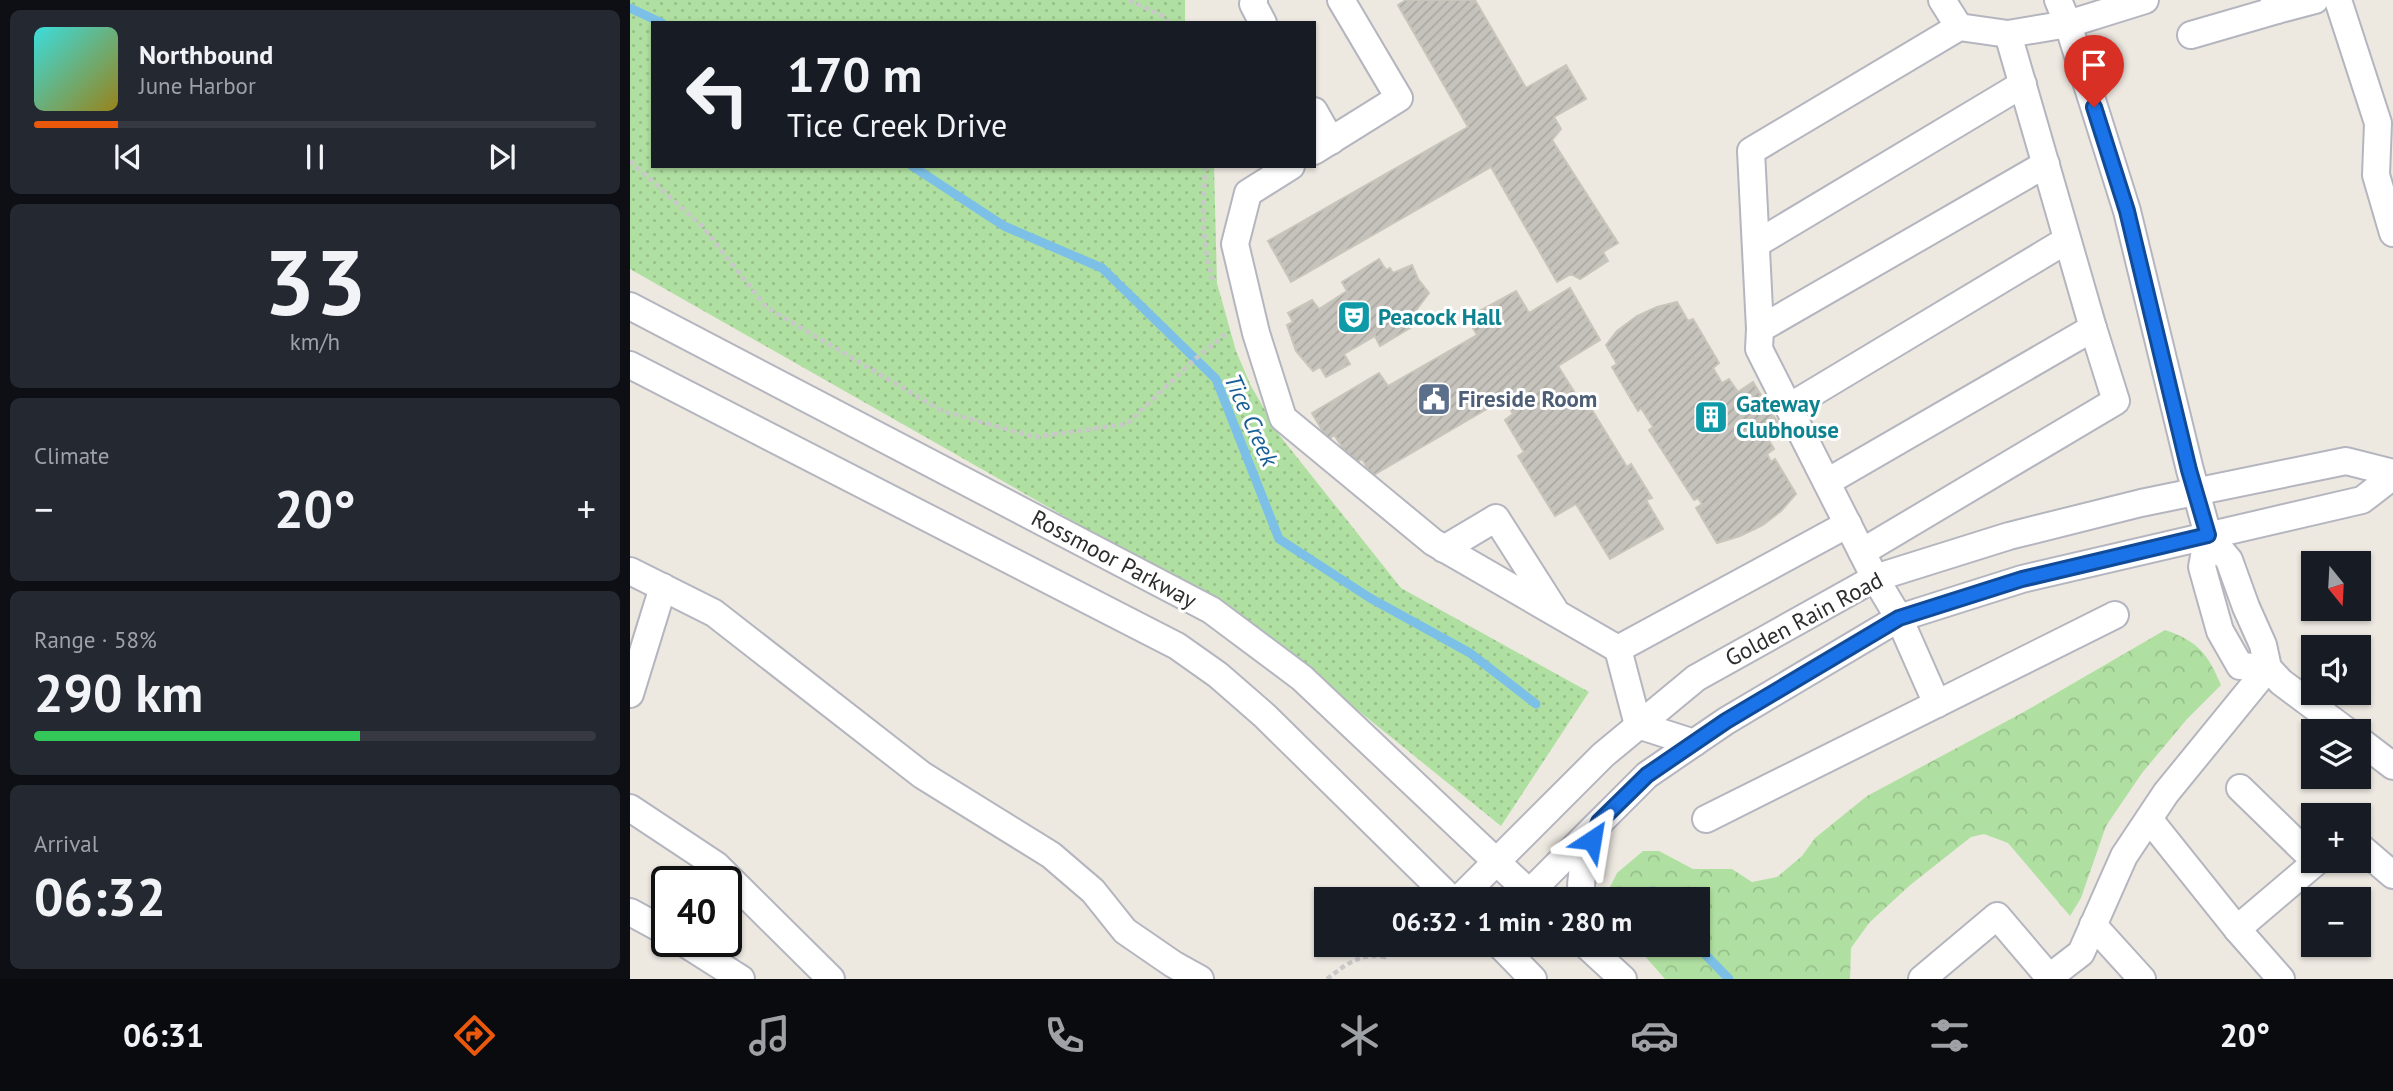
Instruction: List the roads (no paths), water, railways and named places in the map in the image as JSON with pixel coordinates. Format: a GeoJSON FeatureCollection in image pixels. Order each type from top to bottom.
{"type":"FeatureCollection","features":[{"type":"Feature","properties":{"kind":"street"},"geometry":{"type":"LineString","coordinates":[[1254,0],[1253,5],[1262,21]]}},
{"type":"Feature","properties":{"kind":"street"},"geometry":{"type":"LineString","coordinates":[[1316,119],[1323,146],[1399,98],[1340,0]]}},
{"type":"Feature","properties":{"kind":"street"},"geometry":{"type":"LineString","coordinates":[[1942,0],[1959,27]]}},
{"type":"Feature","properties":{"kind":"street"},"geometry":{"type":"LineString","coordinates":[[1937,704],[1899,618],[1875,578],[1759,349],[1751,151],[1959,27],[2008,34],[2063,12],[2144,0]]}},
{"type":"Feature","properties":{"kind":"street"},"geometry":{"type":"LineString","coordinates":[[2191,35],[2275,5],[2315,0]]}},
{"type":"Feature","properties":{"kind":"street"},"geometry":{"type":"LineString","coordinates":[[2339,0],[2378,123],[2376,175],[2393,233]]}},
{"type":"Feature","properties":{"kind":"street"},"geometry":{"type":"LineString","coordinates":[[2063,12],[2127,211],[2195,493],[2208,535],[2229,561],[2263,645],[2268,668],[2281,682],[2330,719]]}},
{"type":"Feature","properties":{"kind":"street"},"geometry":{"type":"LineString","coordinates":[[1862,552],[2116,401],[2092,328],[2008,34]]}},
{"type":"Feature","properties":{"kind":"street"},"geometry":{"type":"LineString","coordinates":[[1756,244],[2023,84]]}},
{"type":"Feature","properties":{"kind":"street"},"geometry":{"type":"LineString","coordinates":[[1760,329],[2046,164]]}},
{"type":"Feature","properties":{"kind":"street"},"geometry":{"type":"LineString","coordinates":[[1288,168],[1248,193],[1234,244],[1256,333],[1283,418],[1433,542],[1618,649],[1638,725],[1693,743]]}},
{"type":"Feature","properties":{"kind":"street"},"geometry":{"type":"LineString","coordinates":[[1789,407],[2067,240]]}},
{"type":"Feature","properties":{"kind":"street","name":"Rossmoor Parkway"},"geometry":{"type":"LineString","coordinates":[[630,306],[1211,610],[1302,678],[1496,860],[1520,887]]}},
{"type":"Feature","properties":{"kind":"street"},"geometry":{"type":"LineString","coordinates":[[1827,482],[2092,328]]}},
{"type":"Feature","properties":{"kind":"street","name":"Rossmoor Parkway"},"geometry":{"type":"LineString","coordinates":[[630,365],[1177,646],[1218,675],[1265,716],[1439,887]]}},
{"type":"Feature","properties":{"kind":"street","name":"Golden Rain Road"},"geometry":{"type":"LineString","coordinates":[[1470,887],[1603,755],[1696,678],[1875,578],[2009,536],[2141,503],[2346,461],[2393,474]]}},
{"type":"Feature","properties":{"kind":"street","name":"Golden Rain Road"},"geometry":{"type":"LineString","coordinates":[[1538,887],[1647,775],[1738,714],[1899,618],[2022,579],[2362,500],[2393,474]]}},
{"type":"Feature","properties":{"kind":"street"},"geometry":{"type":"LineString","coordinates":[[1444,549],[1496,519],[1556,613]]}},
{"type":"Feature","properties":{"kind":"street"},"geometry":{"type":"LineString","coordinates":[[1618,649],[1848,524]]}},
{"type":"Feature","properties":{"kind":"street"},"geometry":{"type":"LineString","coordinates":[[630,571],[714,613],[922,775],[1051,855],[1093,891],[1125,931],[1200,979]]}},
{"type":"Feature","properties":{"kind":"street"},"geometry":{"type":"LineString","coordinates":[[630,694],[663,587]]}},
{"type":"Feature","properties":{"kind":"street"},"geometry":{"type":"LineString","coordinates":[[1706,819],[2115,615]]}},
{"type":"Feature","properties":{"kind":"street"},"geometry":{"type":"LineString","coordinates":[[1922,979],[1997,916],[2048,978],[2081,953],[2124,856],[2166,793],[2268,668]]}},
{"type":"Feature","properties":{"kind":"street"},"geometry":{"type":"LineString","coordinates":[[2371,749],[2393,766]]}},
{"type":"Feature","properties":{"kind":"street"},"geometry":{"type":"LineString","coordinates":[[2240,788],[2301,847]]}},
{"type":"Feature","properties":{"kind":"street"},"geometry":{"type":"LineString","coordinates":[[630,808],[716,865],[831,979]]}},
{"type":"Feature","properties":{"kind":"street"},"geometry":{"type":"LineString","coordinates":[[2149,819],[2237,929],[2281,979]]}},
{"type":"Feature","properties":{"kind":"street"},"geometry":{"type":"LineString","coordinates":[[1581,887],[1585,858],[1599,822]]}},
{"type":"Feature","properties":{"kind":"street"},"geometry":{"type":"LineString","coordinates":[[2371,856],[2393,875]]}},
{"type":"Feature","properties":{"kind":"street"},"geometry":{"type":"LineString","coordinates":[[2237,929],[2301,873]]}},
{"type":"Feature","properties":{"kind":"street"},"geometry":{"type":"LineString","coordinates":[[630,912],[651,923]]}},
{"type":"Feature","properties":{"kind":"street"},"geometry":{"type":"LineString","coordinates":[[2093,925],[2142,979]]}},
{"type":"Feature","properties":{"kind":"street"},"geometry":{"type":"LineString","coordinates":[[706,957],[740,979]]}},
{"type":"Feature","properties":{"kind":"street"},"geometry":{"type":"LineString","coordinates":[[1512,957],[1533,979]]}},
{"type":"Feature","properties":{"kind":"street"},"geometry":{"type":"LineString","coordinates":[[1599,957],[1623,979]]}},
{"type":"Feature","properties":{"kind":"street"},"geometry":{"type":"LineString","coordinates":[[1609,957],[1623,979]]}},
{"type":"Feature","properties":{"kind":"waterway","name":"Tice Creek"},"geometry":{"type":"LineString","coordinates":[[630,8],[658,21]]}},
{"type":"Feature","properties":{"kind":"waterway","name":"Tice Creek"},"geometry":{"type":"LineString","coordinates":[[915,168],[1004,226],[1102,268],[1216,379],[1279,539],[1370,598],[1470,653],[1536,704]]}},
{"type":"Feature","properties":{"kind":"waterway","name":"Tice Creek"},"geometry":{"type":"LineString","coordinates":[[1708,957],[1729,979]]}},
{"type":"Feature","properties":{"kind":"place","name":"Peacock Hall"},"geometry":{"type":"Point","coordinates":[1354,317]}},
{"type":"Feature","properties":{"kind":"place","name":"Fireside Room"},"geometry":{"type":"Point","coordinates":[1434,399]}},
{"type":"Feature","properties":{"kind":"place","name":"Gateway Clubhouse"},"geometry":{"type":"Point","coordinates":[1711,417]}}]}
